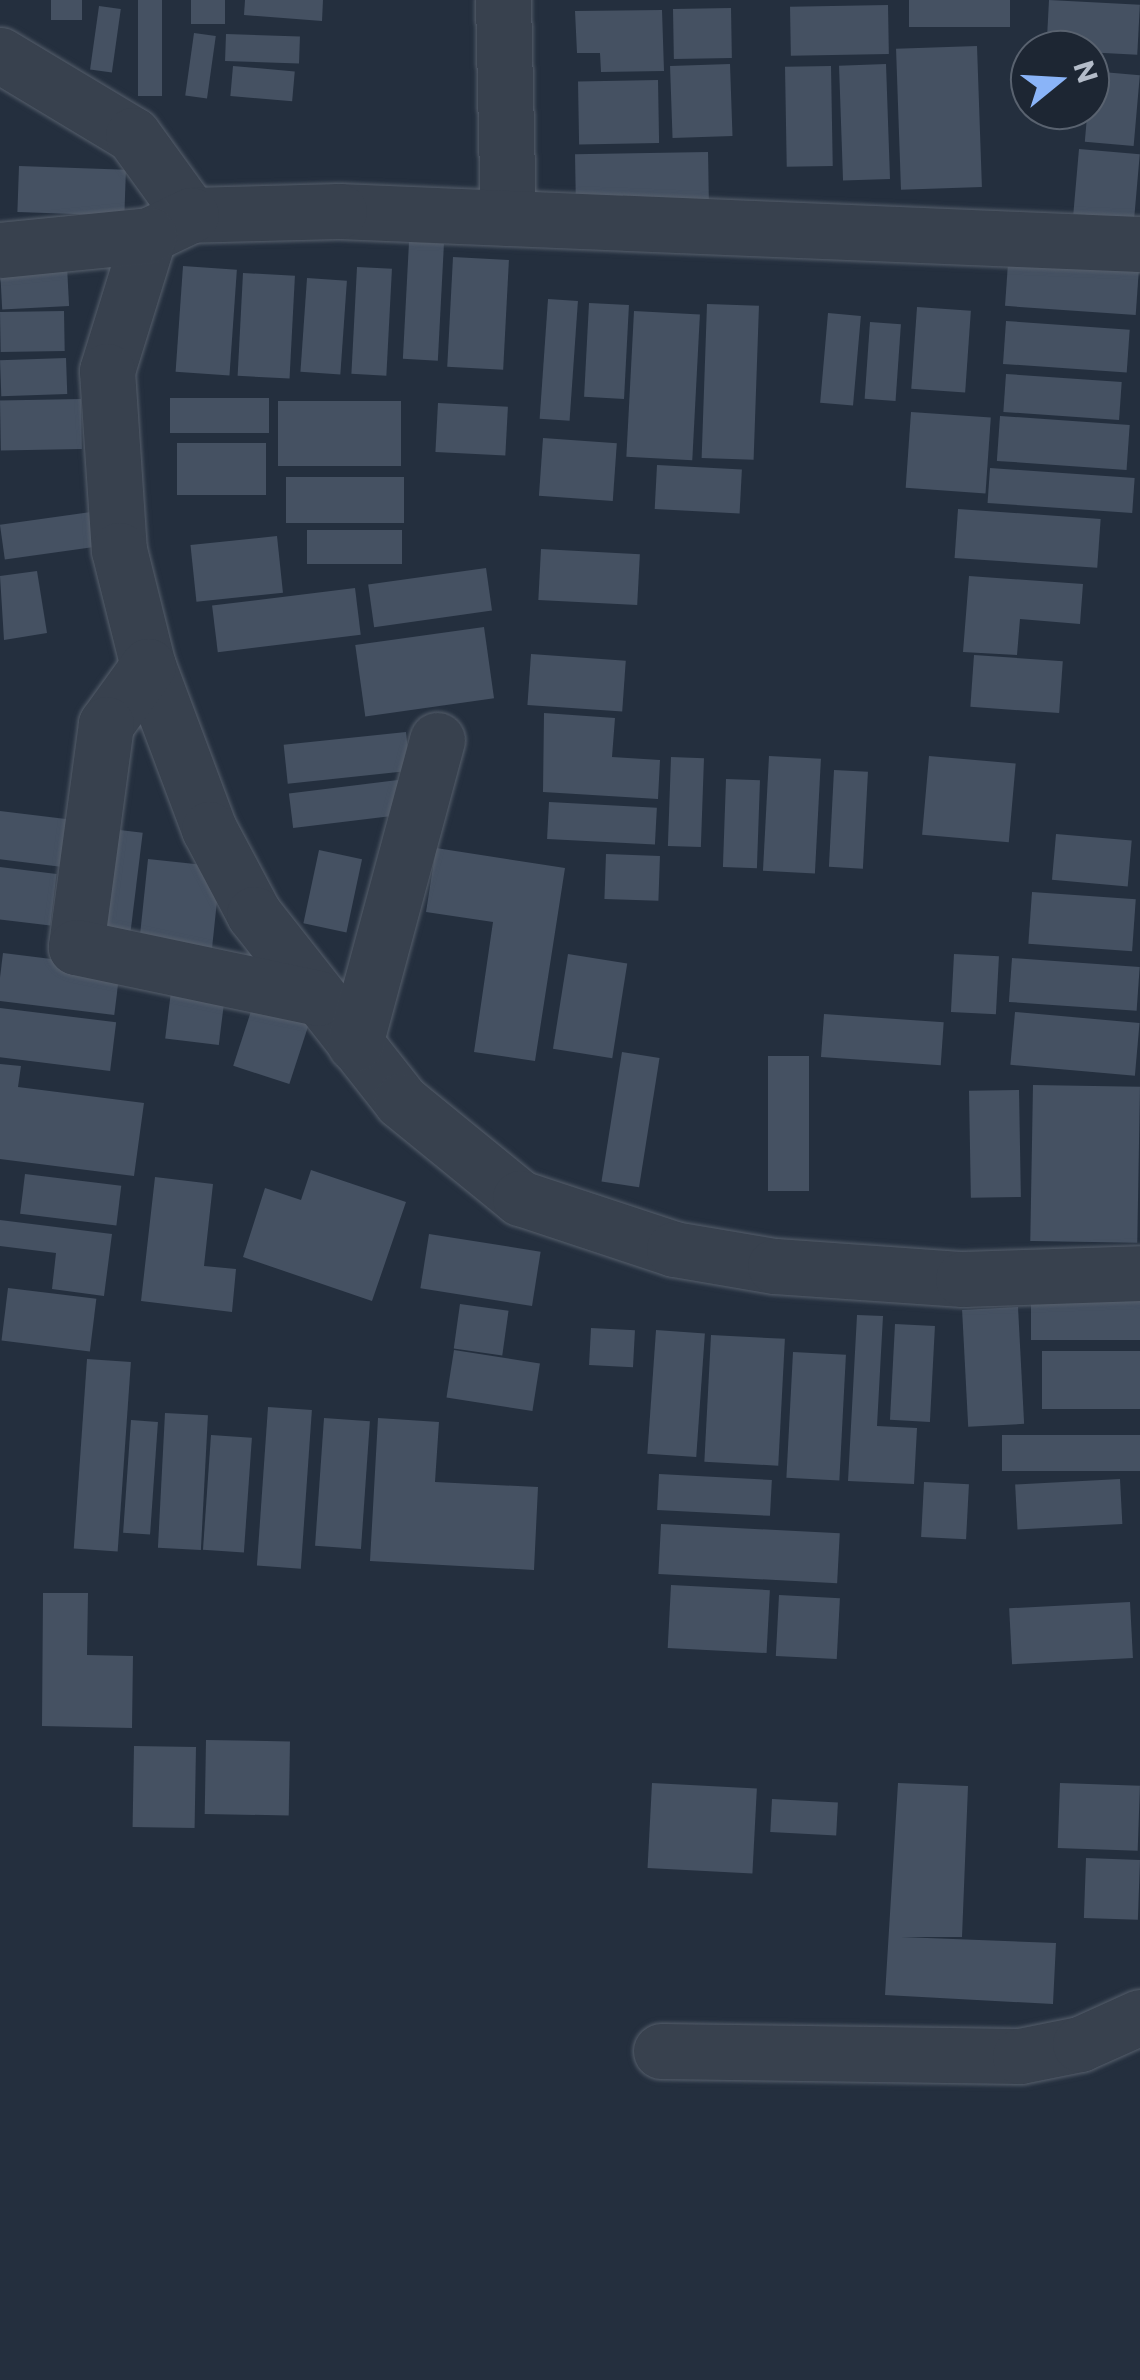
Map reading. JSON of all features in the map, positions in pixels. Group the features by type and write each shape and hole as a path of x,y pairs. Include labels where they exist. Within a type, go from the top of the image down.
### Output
{"street":[{"path":"503,0 508,218"},
{"path":"0,56 133,135 170,225 107,372 108,452 119,550 148,666 209,829 254,914 401,1101 520,1198 674,1249 775,1266 963,1279 1140,1274"},
{"path":"0,250 170,225 339,211 1140,244"},
{"path":"148,666 106,724 76,947 318,998"},
{"path":"355,1044 437,740"},
{"path":"661,2051 1020,2056 1080,2044 1140,2017"}],"building":[{"path":"51,0 82,0 82,20 51,20"},
{"path":"138,0 162,0 162,96 138,96"},
{"path":"191,0 225,0 225,24 191,24"},
{"path":"245,0 323,0 322,21 244,15"},
{"path":"909,0 1010,0 1010,27 909,27"},
{"path":"1049,0 1140,5 1137,55 1110,53 1110,30 1047,30"},
{"path":"888,5 889,54 791,56 790,7"},
{"path":"99,6 121,9 112,72 90,69"},
{"path":"731,8 732,58 674,59 673,9"},
{"path":"662,10 664,71 601,72 600,53 577,53 575,11"},
{"path":"194,33 216,36 207,98 185,95"},
{"path":"226,34 300,37 299,64 225,61"},
{"path":"977,46 982,187 901,190 896,49"},
{"path":"730,64 733,136 673,138 670,66"},
{"path":"886,64 890,179 843,181 839,66"},
{"path":"233,66 295,71 292,101 230,96"},
{"path":"831,66 833,166 787,167 785,67"},
{"path":"1110,73 1140,75 1134,146 1085,142 1086,130 1110,130"},
{"path":"658,80 659,143 579,144 578,81"},
{"path":"1079,149 1140,154 1134,219 1073,214"},
{"path":"708,152 709,199 576,201 575,154"},
{"path":"19,166 126,170 124,216 17,212"},
{"path":"409,242 444,244 438,361 403,359"},
{"path":"1009,249 1140,258 1136,315 1005,306"},
{"path":"453,257 509,260 503,370 447,367"},
{"path":"67,266 69,306 2,309 0,270"},
{"path":"183,266 237,270 229,376 176,372"},
{"path":"357,267 392,269 386,376 351,374"},
{"path":"243,273 295,276 290,379 238,376"},
{"path":"307,278 347,281 340,375 300,372"},
{"path":"548,299 578,301 570,421 540,419"},
{"path":"589,303 629,305 624,399 584,397"},
{"path":"707,304 759,306 754,460 702,458"},
{"path":"917,307 971,311 965,393 911,389"},
{"path":"64,311 65,351 1,352 0,312"},
{"path":"634,311 700,314 692,460 626,457"},
{"path":"828,313 861,316 853,406 820,403"},
{"path":"1006,321 1130,330 1127,373 1003,364"},
{"path":"870,322 901,324 896,401 865,399"},
{"path":"66,358 67,394 1,396 0,360"},
{"path":"1006,374 1122,382 1119,420 1003,412"},
{"path":"170,398 269,398 269,433 170,433"},
{"path":"81,399 82,449 1,450 0,400"},
{"path":"278,401 401,401 401,466 278,466"},
{"path":"438,403 508,407 505,456 435,452"},
{"path":"911,412 991,418 986,493 906,488"},
{"path":"1000,416 1130,425 1127,470 997,461"},
{"path":"543,438 617,443 613,501 539,496"},
{"path":"177,443 266,443 266,495 177,495"},
{"path":"657,465 742,469 740,513 655,509"},
{"path":"990,468 1135,478 1132,513 988,503"},
{"path":"286,477 404,477 404,523 286,523"},
{"path":"958,509 1101,519 1097,568 955,558"},
{"path":"98,511 103,546 5,559 0,525"},
{"path":"307,530 402,530 402,564 307,564"},
{"path":"277,536 283,593 196,602 190,545"},
{"path":"541,549 640,554 637,605 538,600"},
{"path":"486,568 492,611 374,627 368,585"},
{"path":"37,571 47,633 4,640 0,576"},
{"path":"969,576 1083,584 1080,624 1020,619 1017,655 963,652"},
{"path":"355,588 361,635 218,652 212,606"},
{"path":"484,627 494,698 365,716 355,645"},
{"path":"531,654 626,661 622,712 527,705"},
{"path":"974,655 1063,661 1059,713 970,707"},
{"path":"544,713 615,718 612,757 660,760 658,799 543,792"},
{"path":"406,732 410,771 288,784 284,745"},
{"path":"769,756 821,759 815,874 763,871"},
{"path":"929,756 1016,764 1009,842 922,835"},
{"path":"671,757 704,758 701,847 668,846"},
{"path":"834,770 868,772 863,869 829,867"},
{"path":"406,779 410,814 293,828 289,793"},
{"path":"726,779 760,780 757,868 723,867"},
{"path":"549,802 657,808 655,845 547,839"},
{"path":"0,811 84,821 79,869 0,859"},
{"path":"103,828 143,833 130,935 90,930"},
{"path":"1056,834 1132,841 1128,886 1052,880"},
{"path":"436,848 565,868 535,1061 474,1052 493,922 426,912"},
{"path":"319,850 362,859 346,933 303,923"},
{"path":"606,854 660,856 658,901 604,899"},
{"path":"148,859 221,867 210,963 138,955"},
{"path":"0,867 57,874 50,926 0,919"},
{"path":"1032,892 1136,899 1132,951 1028,944"},
{"path":"3,953 120,967 114,1015 0,1001"},
{"path":"568,954 627,963 612,1058 553,1049"},
{"path":"954,954 999,956 996,1014 951,1012"},
{"path":"1012,958 1140,967 1137,1011 1009,1002"},
{"path":"173,975 227,982 219,1045 165,1039"},
{"path":"253,1005 309,1023 289,1084 233,1066"},
{"path":"0,1008 116,1022 110,1071 0,1057"},
{"path":"1015,1012 1140,1023 1135,1076 1010,1065"},
{"path":"824,1014 944,1022 941,1065 821,1057"},
{"path":"622,1052 660,1058 639,1187 602,1181"},
{"path":"768,1056 809,1056 809,1191 768,1191"},
{"path":"0,1064 21,1066 18,1087 144,1103 134,1176 0,1159"},
{"path":"1033,1085 1140,1087 1137,1243 1030,1241"},
{"path":"1019,1090 1021,1197 971,1198 969,1091"},
{"path":"311,1170 406,1202 372,1301 243,1257 265,1188 301,1200"},
{"path":"25,1174 121,1186 116,1226 20,1214"},
{"path":"155,1177 213,1184 204,1266 236,1269 232,1312 141,1301"},
{"path":"0,1220 112,1234 104,1296 52,1289 56,1253 0,1246"},
{"path":"429,1234 541,1252 532,1306 420,1288"},
{"path":"8,1288 96,1299 90,1351 2,1341"},
{"path":"1031,1296 1140,1296 1140,1340 1031,1340"},
{"path":"460,1304 509,1311 502,1355 454,1349"},
{"path":"1018,1307 1024,1424 968,1427 962,1310"},
{"path":"857,1315 883,1316 877,1426 917,1428 914,1484 848,1481"},
{"path":"895,1324 935,1326 930,1422 890,1420"},
{"path":"591,1328 635,1330 633,1367 589,1365"},
{"path":"656,1330 705,1333 696,1457 647,1454"},
{"path":"711,1335 785,1339 778,1466 704,1462"},
{"path":"454,1350 540,1364 532,1411 446,1397"},
{"path":"1042,1351 1140,1351 1140,1409 1042,1409"},
{"path":"793,1352 846,1355 839,1481 786,1478"},
{"path":"87,1359 131,1362 118,1552 74,1549"},
{"path":"268,1407 312,1410 301,1569 257,1566"},
{"path":"165,1413 208,1415 201,1550 158,1548"},
{"path":"324,1418 370,1421 361,1549 315,1546"},
{"path":"378,1418 439,1422 435,1482 538,1487 534,1570 370,1561"},
{"path":"131,1420 158,1422 150,1535 123,1533"},
{"path":"211,1435 252,1438 244,1553 203,1550"},
{"path":"1002,1435 1140,1435 1140,1471 1002,1471"},
{"path":"659,1474 772,1480 770,1516 657,1510"},
{"path":"1120,1479 1122,1524 1017,1529 1015,1484"},
{"path":"924,1482 969,1484 966,1539 921,1537"},
{"path":"661,1524 840,1533 837,1583 658,1574"},
{"path":"671,1585 770,1590 767,1653 668,1648"},
{"path":"43,1593 88,1593 87,1655 133,1656 132,1728 42,1726"},
{"path":"779,1595 840,1598 837,1659 776,1656"},
{"path":"1130,1602 1133,1658 1012,1664 1009,1608"},
{"path":"206,1740 290,1741 289,1815 205,1814"},
{"path":"134,1746 196,1747 195,1828 133,1827"},
{"path":"652,1783 757,1788 752,1873 648,1868"},
{"path":"898,1783 968,1786 962,1937 901,1937 1056,1943 1053,2004 885,1995"},
{"path":"1060,1783 1140,1786 1138,1851 1058,1848"},
{"path":"772,1799 838,1802 836,1835 770,1832"},
{"path":"1086,1858 1140,1860 1138,1920 1084,1918"}]}
